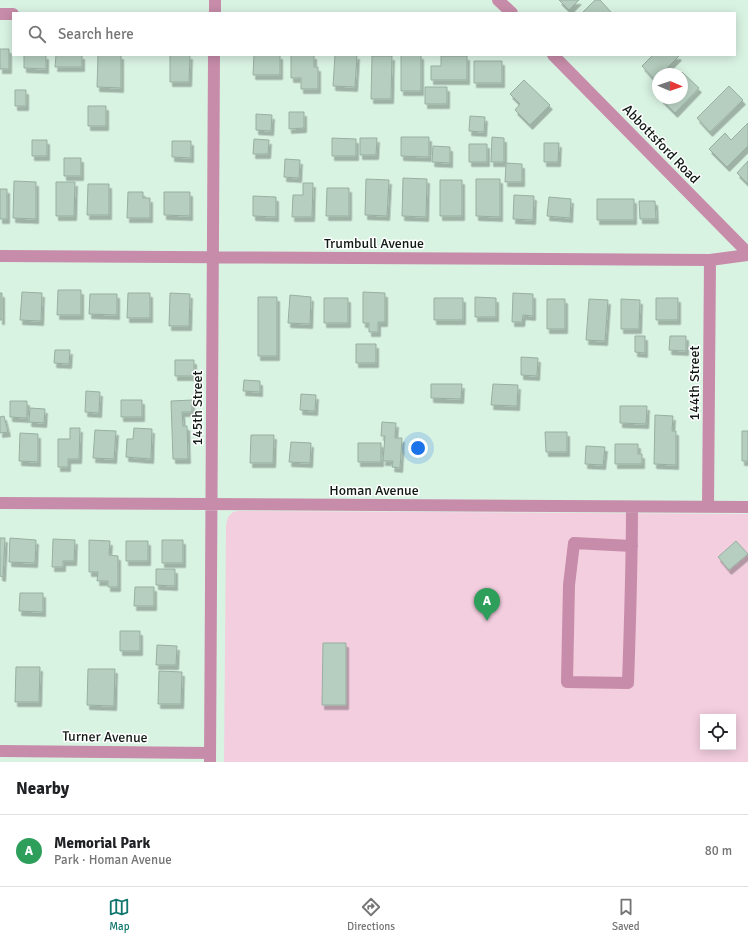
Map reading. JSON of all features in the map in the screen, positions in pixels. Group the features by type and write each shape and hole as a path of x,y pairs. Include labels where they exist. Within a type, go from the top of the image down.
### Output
{"street":[{"path":"215,0 215,12"},
{"path":"498,0 511,12"},
{"path":"0,14 12,14"},
{"name":"145th Street","path":"210,758 214,56"},
{"name":"Abbottsford Road","path":"554,56 748,254"},
{"name":"Trumbull Avenue","path":"0,256 710,260 748,254"},
{"name":"144th Street","path":"708,507 710,260"},
{"name":"Homan Avenue","path":"0,503 748,508"},
{"path":"632,507 632,546 628,684 567,682 569,585 574,543 632,546"},
{"name":"Turner Avenue","path":"0,750 210,758"}],"shaded area":[{"path":"238,511 748,514 748,762 224,762 226,525 228,517 233,512"}],"building":[{"path":"559,0 579,0 569,10"},
{"path":"595,0 600,0 611,12 583,12"},
{"path":"0,49 9,49 9,69 0,69"},
{"path":"24,56 46,56 46,69 24,68"},
{"path":"56,56 82,56 82,67 55,67"},
{"path":"98,56 121,56 121,88 97,87"},
{"path":"170,56 190,56 189,82 170,82"},
{"path":"254,56 280,56 280,75 253,75"},
{"path":"291,56 314,56 314,67 318,67 318,89 301,89 301,78 291,78"},
{"path":"335,56 357,56 355,87 333,86"},
{"path":"372,56 392,56 391,99 371,99"},
{"path":"401,56 421,56 421,91 401,91"},
{"path":"441,56 467,56 467,80 431,80 431,66 441,66"},
{"path":"652,56 679,56 667,68 652,68 652,77 642,66"},
{"path":"474,61 502,61 502,83 474,83"},
{"path":"688,78 699,88 688,99"},
{"path":"524,80 550,105 530,125 515,110 520,104 510,94"},
{"path":"729,86 743,100 710,132 697,118"},
{"path":"425,87 447,87 447,104 425,104"},
{"path":"15,90 26,90 26,106 15,106"},
{"path":"666,104 684,104 675,113"},
{"path":"88,106 106,106 106,126 88,126"},
{"path":"289,112 304,112 304,128 289,129"},
{"path":"256,114 272,115 271,131 256,130"},
{"path":"470,116 485,117 484,132 469,131"},
{"path":"748,123 748,146 727,167 709,149 725,133 731,140"},
{"path":"401,137 429,137 429,157 401,156"},
{"path":"492,137 504,138 504,162 491,162"},
{"path":"332,138 356,139 356,156 332,156"},
{"path":"360,138 377,138 376,155 360,155"},
{"path":"254,139 269,140 268,154 253,154"},
{"path":"32,140 47,140 47,156 32,156"},
{"path":"172,141 191,141 191,158 172,157"},
{"path":"544,143 559,143 558,162 544,162"},
{"path":"469,144 487,144 487,162 469,162"},
{"path":"433,146 450,147 450,163 432,162"},
{"path":"64,158 81,158 81,176 64,176"},
{"path":"285,159 300,160 299,178 284,177"},
{"path":"748,161 748,184 737,173"},
{"path":"506,163 522,164 522,182 505,182"},
{"path":"403,178 427,179 426,217 402,216"},
{"path":"366,179 389,180 387,216 365,215"},
{"path":"476,179 500,179 500,217 476,216"},
{"path":"440,180 462,180 462,216 440,216"},
{"path":"14,181 36,182 36,219 13,218"},
{"path":"56,182 75,182 74,216 56,216"},
{"path":"303,183 313,183 312,217 292,217 293,195 303,195"},
{"path":"88,184 109,184 109,215 87,215"},
{"path":"327,188 349,188 349,216 326,216"},
{"path":"0,189 7,189 7,219 0,219"},
{"path":"128,192 143,192 143,198 150,198 150,218 127,218"},
{"path":"164,192 190,192 190,216 164,215"},
{"path":"514,195 534,196 533,220 513,219"},
{"path":"253,196 276,197 276,217 253,216"},
{"path":"549,197 571,199 570,218 547,216"},
{"path":"597,199 634,199 634,220 597,220"},
{"path":"639,201 655,201 656,219 640,219"},
{"path":"58,290 81,290 81,315 57,315"},
{"path":"22,292 42,293 41,321 20,320"},
{"path":"363,292 385,293 385,322 378,322 378,332 369,332 369,323 363,323"},
{"path":"0,293 2,293 2,320 0,320"},
{"path":"128,293 150,293 150,318 127,318"},
{"path":"170,293 190,294 189,326 169,326"},
{"path":"513,293 533,294 533,316 523,315 522,322 512,322"},
{"path":"90,294 117,294 117,315 89,314"},
{"path":"290,295 311,297 310,324 288,323"},
{"path":"258,297 277,297 277,356 258,356"},
{"path":"475,297 496,298 496,317 475,317"},
{"path":"324,298 348,298 348,323 324,323"},
{"path":"434,298 463,298 463,320 434,320"},
{"path":"656,298 678,298 678,320 656,320"},
{"path":"547,299 565,299 565,329 547,329"},
{"path":"589,299 608,300 605,341 586,340"},
{"path":"621,299 640,300 639,329 621,329"},
{"path":"635,336 645,336 645,353 635,352"},
{"path":"670,336 686,336 686,351 669,350"},
{"path":"356,344 376,344 376,363 356,363"},
{"path":"55,350 70,350 69,364 54,363"},
{"path":"521,357 538,358 537,376 521,375"},
{"path":"175,360 194,360 194,376 175,376"},
{"path":"244,380 260,381 260,392 243,391"},
{"path":"431,384 462,384 461,399 431,398"},
{"path":"493,384 518,385 517,406 491,405"},
{"path":"86,391 100,392 99,413 85,412"},
{"path":"301,394 316,395 315,411 300,410"},
{"path":"121,400 142,400 142,417 121,417"},
{"path":"192,400 192,412 182,412 183,426 187,426 188,459 173,459 171,401"},
{"path":"10,401 27,401 27,418 10,417"},
{"path":"620,406 647,406 646,424 620,423"},
{"path":"30,408 45,409 44,423 29,422"},
{"path":"655,415 673,416 672,431 676,431 676,465 654,464"},
{"path":"4,416 8,432 0,433 0,417"},
{"path":"382,422 396,423 395,438 402,438 400,468 392,467 393,461 383,461 385,436 381,436"},
{"path":"70,428 80,428 79,459 68,459 68,467 58,467 58,439 70,439"},
{"path":"134,428 152,429 151,459 126,457 127,439 133,439"},
{"path":"95,430 116,431 114,459 93,458"},
{"path":"742,431 748,431 748,461 742,461"},
{"path":"545,432 567,432 567,452 546,452"},
{"path":"20,433 38,434 38,462 19,461"},
{"path":"251,435 274,435 273,463 250,463"},
{"path":"291,442 311,443 310,463 289,462"},
{"path":"358,443 381,443 381,462 358,462"},
{"path":"615,444 638,444 638,454 642,454 642,464 615,464"},
{"path":"586,446 605,447 603,465 585,464"},
{"path":"0,538 5,538 3,577 0,576"},
{"path":"10,538 36,540 35,563 9,562"},
{"path":"53,539 75,540 74,561 63,561 63,567 52,567"},
{"path":"89,540 110,541 109,555 118,556 118,587 108,587 108,581 97,581 98,572 89,572"},
{"path":"162,540 183,540 183,563 162,563"},
{"path":"126,541 148,541 148,561 126,561"},
{"path":"736,541 748,554 729,570 718,557"},
{"path":"156,569 175,569 175,586 156,585"},
{"path":"135,587 154,587 154,606 134,606"},
{"path":"20,593 43,593 43,612 19,611"},
{"path":"120,631 140,631 140,651 120,651"},
{"path":"323,643 346,643 346,705 322,705"},
{"path":"157,645 177,646 176,665 156,665"},
{"path":"16,667 40,667 39,702 15,702"},
{"path":"88,669 115,669 114,706 87,705"},
{"path":"159,671 182,672 181,704 158,704"}],"place":[{"name":"Memorial Park","path":"487,621"}]}
